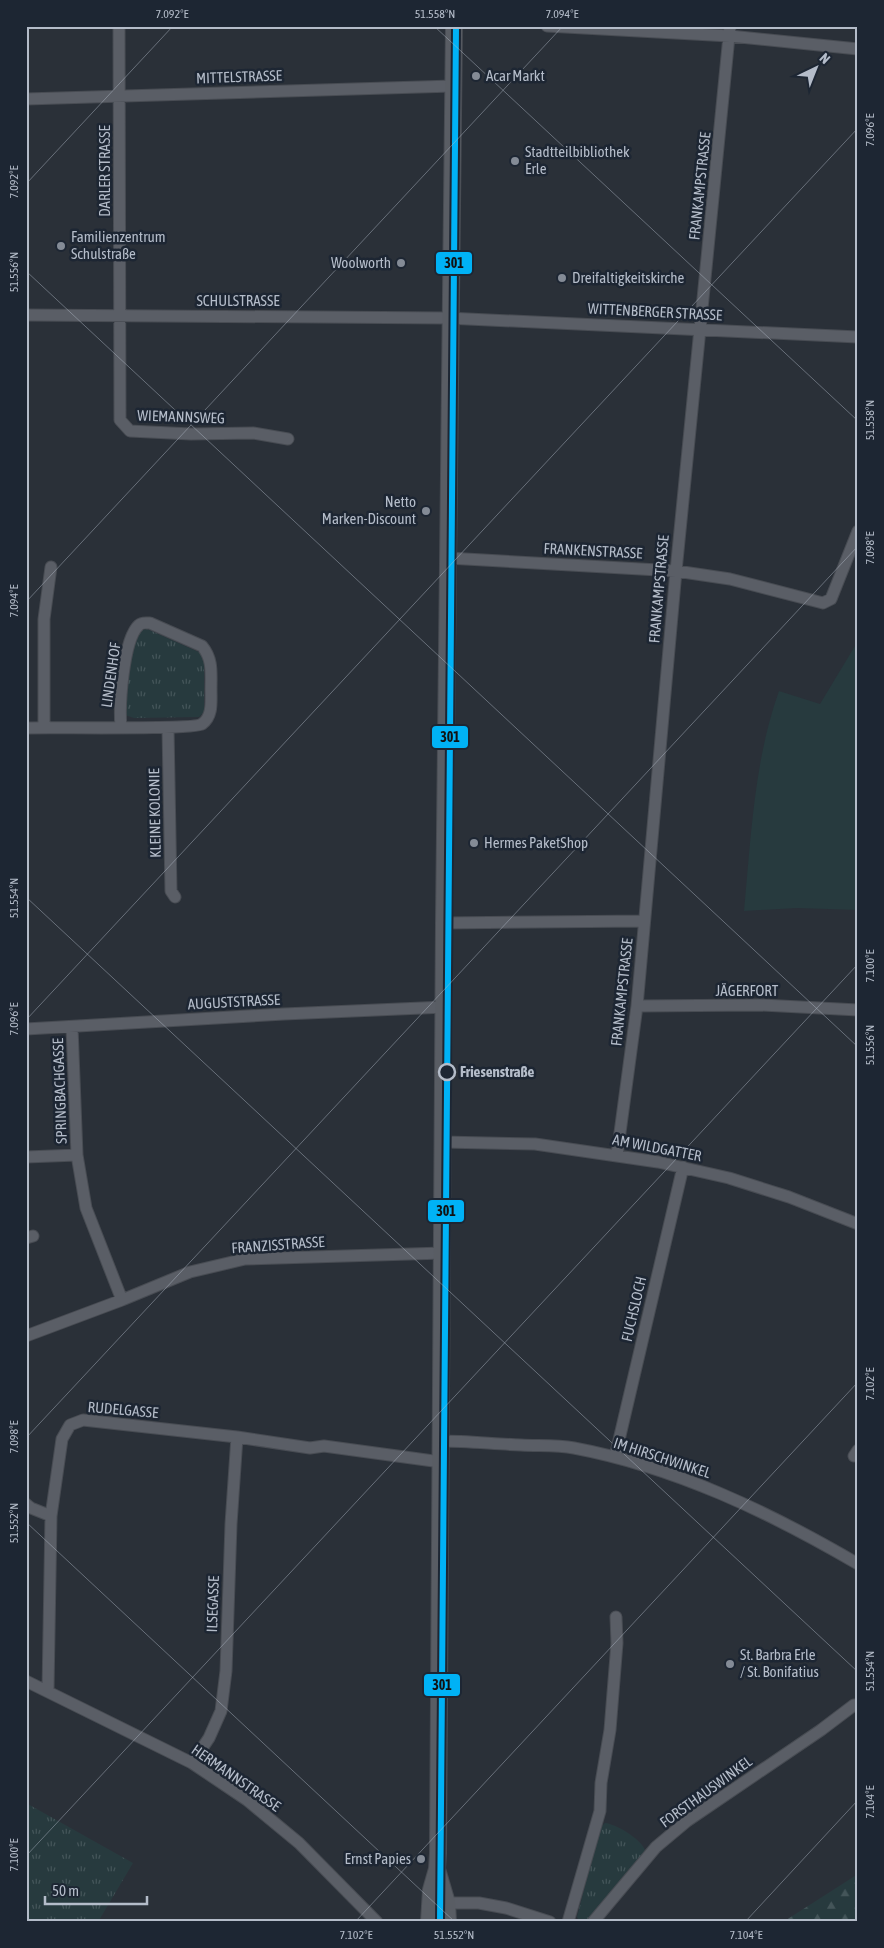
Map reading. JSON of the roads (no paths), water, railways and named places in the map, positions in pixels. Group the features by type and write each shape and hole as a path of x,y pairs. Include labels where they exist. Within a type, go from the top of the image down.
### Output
{"main road":[{"path":"429,1922 431,1890 437,1870 445,1007 444,923 454,26"},
{"path":"437,1870 447,1903 448,1922"}],"street":[{"name":"DARLER STRASSE","path":"119,26 121,96 119,316"},
{"path":"547,26 730,31 858,49"},
{"name":"FRANKAMPSTRASSE","path":"618,1155 637,1006 676,571 730,31"},
{"name":"MITTELSTRASSE","path":"26,98 453,86"},
{"name":"SCHULSTRASSE","path":"26,315 450,318"},
{"name":"WIEMANNSWEG","path":"119,316 120,420 130,431 191,434 254,434 288,439"},
{"name":"WITTENBERGER STRASSE","path":"450,318 858,336"},
{"name":"FRANKENSTRASSE","path":"448,558 676,571 730,579 823,603 831,599 858,531"},
{"path":"44,728 44,620 51,567"},
{"name":"LINDENHOF","path":"26,728 168,728 202,725 211,714 211,662 208,653 202,646 150,623 143,623 137,626 130,639 122,680 119,712 121,727"},
{"name":"KLEINE KOLONIE","path":"168,728 171,891 175,897"},
{"path":"444,923 644,921"},
{"name":"JÄGERFORT","path":"637,1006 760,1005 858,1010"},
{"name":"AUGUSTSTRASSE","path":"26,1029 445,1007"},
{"name":"SPRINGBACHGASSE","path":"72,1027 77,1155 86,1208 122,1300"},
{"name":"AM WILDGATTER","path":"443,1142 535,1144 618,1155 683,1167 729,1178 789,1197 858,1224"},
{"name":"SPRINGBACHGASSE","path":"26,1157 77,1155"},
{"name":"FUCHSLOCH","path":"615,1457 683,1167"},
{"name":"FRANZISSTRASSE","path":"26,1336 190,1272 245,1259 443,1253"},
{"name":"RUDELGASSE","path":"48,1691 51,1516 62,1439 70,1425 83,1420 236,1437 300,1447 324,1446 441,1462"},
{"name":"ILSEGASSE","path":"192,1763 209,1738 221,1711 226,1671 236,1437"},
{"name":"IM HIRSCHWINKEL","path":"441,1440 571,1448 635,1462 701,1485 781,1522 858,1564"},
{"path":"26,1504 51,1516"},
{"path":"568,1922 600,1811 601,1783 610,1730 617,1643 616,1617"},
{"name":"HERMANNSTRASSE","path":"26,1681 192,1763 248,1800 299,1843 377,1922"},
{"name":"FORSTHAUSWINKEL","path":"593,1922 656,1847 680,1827 854,1706"},
{"path":"430,1902 479,1903 506,1908 550,1922"}],"place":[{"name":"Acar Markt","path":"476,76"},
{"name":"Stadtteilbibliothek Erle","path":"515,161"},
{"name":"Familienzentrum Schulstraße","path":"61,246"},
{"name":"Woolworth","path":"401,263"},
{"name":"Dreifaltigkeitskirche","path":"562,278"},
{"name":"Netto Marken-Discount","path":"426,511"},
{"name":"Hermes PaketShop","path":"474,843"},
{"name":"Friesenstraße","path":"447,1072"},
{"name":"St. Barbra Erle / St. Bonifatius","path":"730,1664"},
{"name":"Ernst Papies","path":"421,1859"}]}
